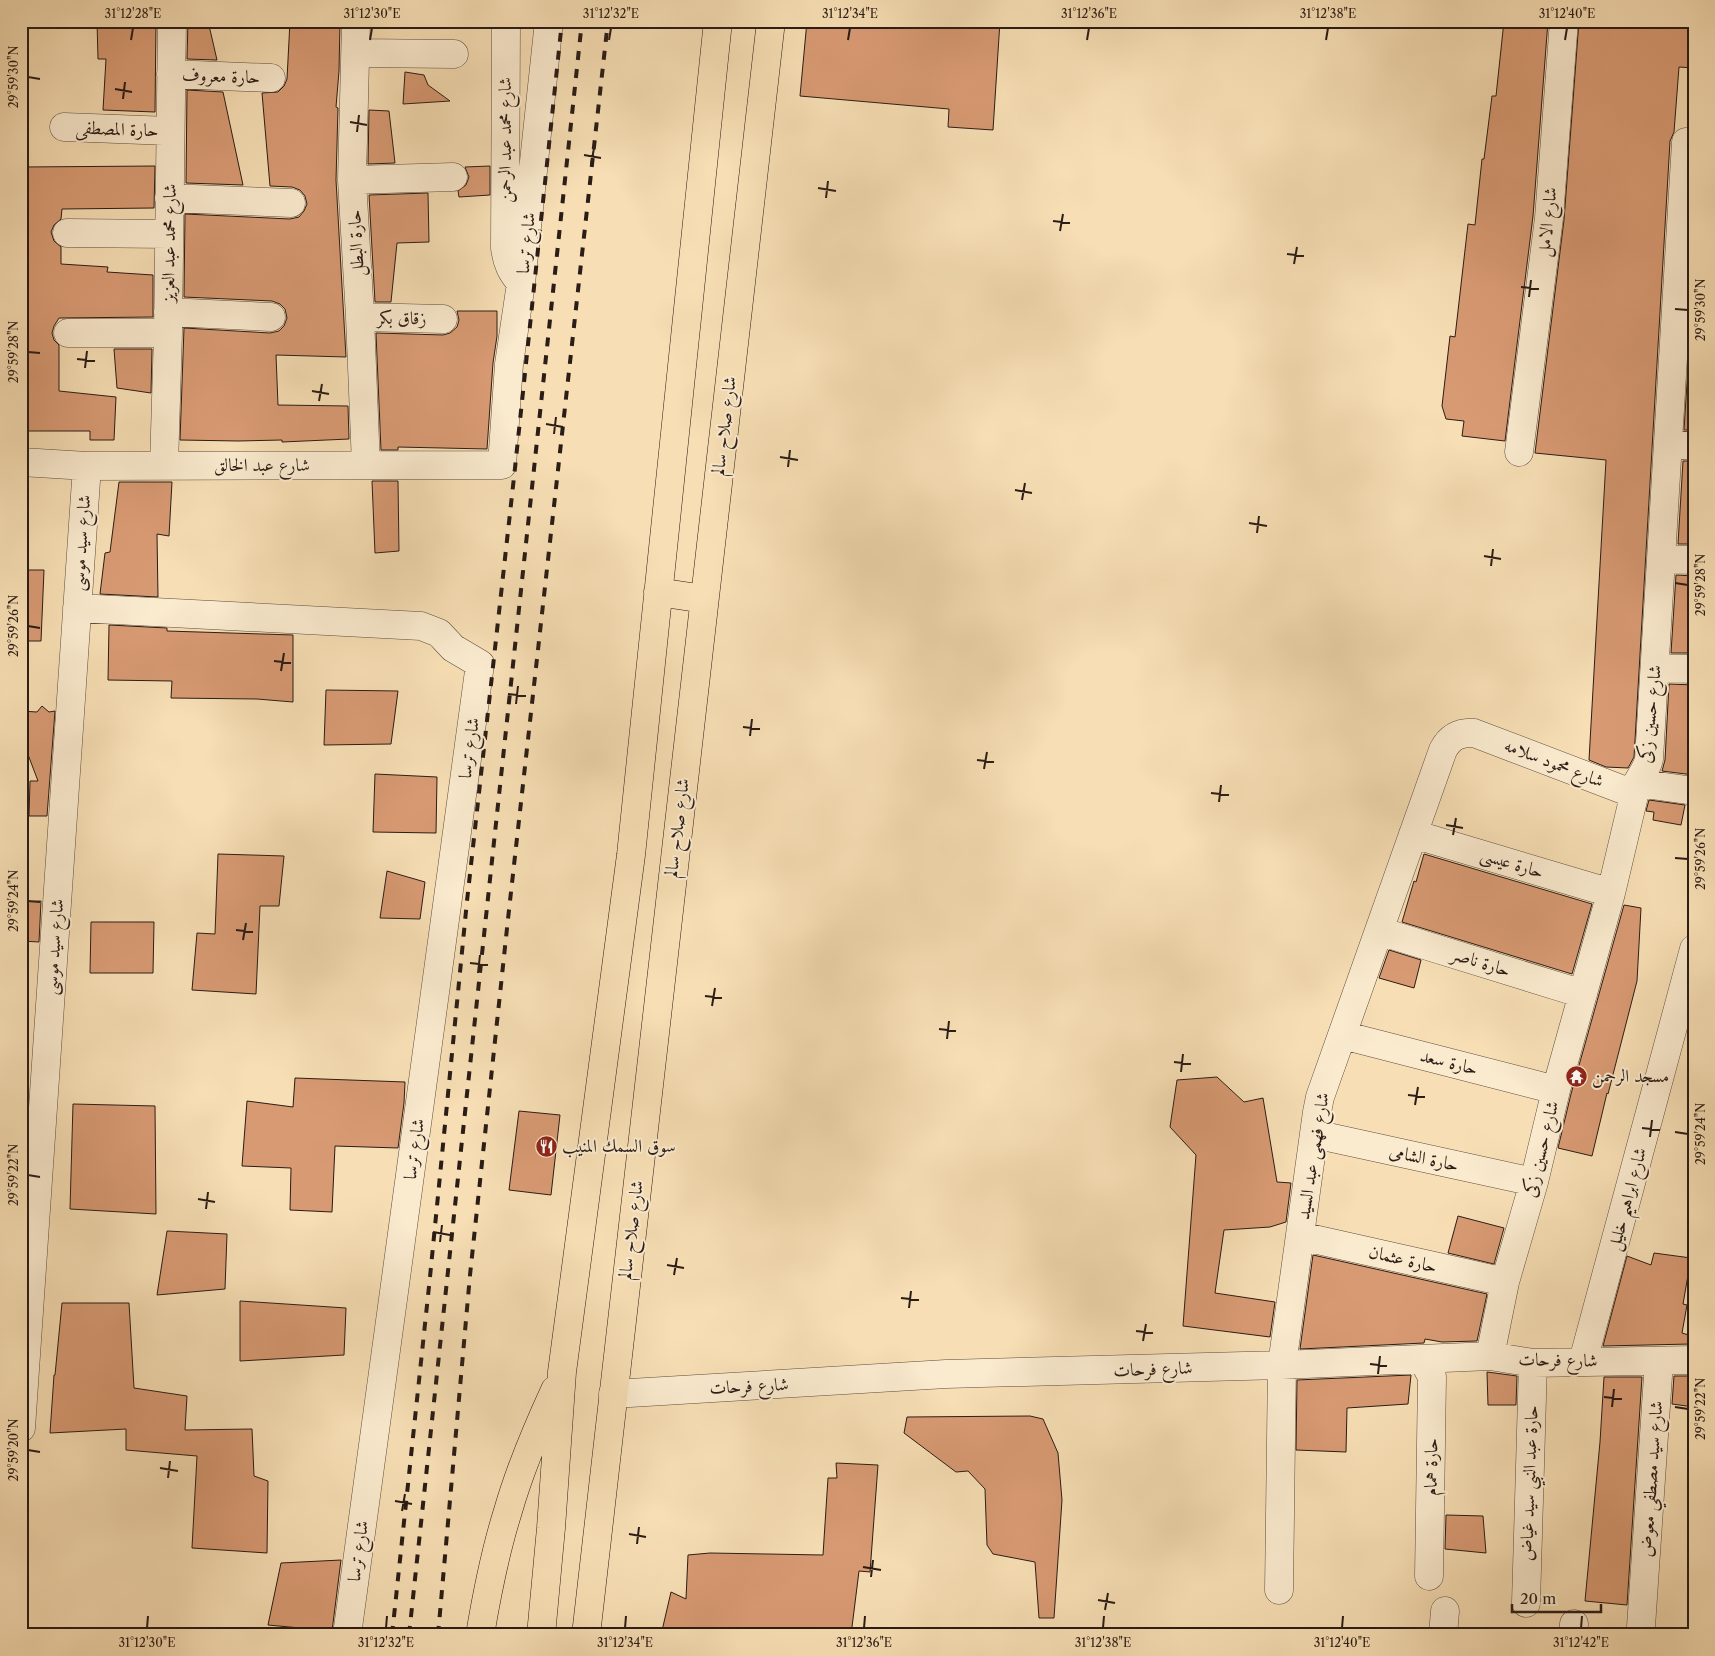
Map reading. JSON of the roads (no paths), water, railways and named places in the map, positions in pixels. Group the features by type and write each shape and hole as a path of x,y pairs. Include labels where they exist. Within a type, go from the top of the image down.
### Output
{"highway":[{"path":"541,1635 562,1372 631,854 718,21"},
{"name":"شارع صلاح سالم","path":"586,1635 771,21"},
{"path":"658,592 704,599"},
{"path":"480,1635 489,1583 508,1511 532,1440 562,1372"}],"street":[{"name":"شارع محمد عبد العزيز","path":"164,466 172,21"},
{"name":"حارة البطل","path":"356,21 352,180 366,465"},
{"name":"شارع محمد عبد الرحمن","path":"506,21 505,248 507,261 513,273 522,283"},
{"name":"شارع ترسا","path":"502,465 509,364 522,283 549,21"},
{"name":"شارع الامل","path":"1519,452 1549,218 1564,21"},
{"path":"356,53 454,54"},
{"name":"حارة معروف","path":"171,74 271,78"},
{"name":"حارة المصطفى","path":"64,127 170,131"},
{"name":"شارع حسين زكى","path":"1490,1356 1505,1282 1534,1182 1556,1090 1611,893 1636,789 1642,775 1648,768 1656,668 1661,559 1681,445 1688,215 1686,142"},
{"path":"352,180 453,177"},
{"path":"170,198 291,203"},
{"path":"66,232 169,234"},
{"path":"68,333 168,322 271,317"},
{"name":"زقاق بكر","path":"360,317 443,319"},
{"name":"شارع عبد الخالق","path":"21,462 87,466 502,465"},
{"name":"شارع سيد موسى","path":"21,1428 87,466"},
{"path":"1661,559 1694,560"},
{"name":"شارع ترسا","path":"77,608 421,626 439,633 453,648 480,664 347,1635"},
{"path":"1656,668 1694,669"},
{"name":"شارع محمود سلامه","path":"1474,733 1636,789 1694,790"},
{"name":"شارع فهمى عبد السيد","path":"1279,1590 1282,1365 1320,1097 1446,744 1457,735 1474,733"},
{"name":"حارة عيسى","path":"1413,834 1611,893"},
{"name":"حارة ناصر","path":"1379,930 1583,994"},
{"name":"شارع ابراهيم خليل","path":"1583,1362 1694,949"},
{"name":"حارة سعد","path":"1342,1035 1556,1090"},
{"name":"حارة الشامى","path":"1314,1134 1534,1182"},
{"name":"حارة عثمان","path":"1300,1236 1505,1282"},
{"name":"شارع فرحات","path":"613,1394 946,1374 1282,1365 1490,1356 1533,1363 1694,1360"},
{"name":"حارة همام","path":"1423,1360 1432,1377 1429,1576"},
{"name":"شارع سيد مصطفي معوض","path":"1641,1627 1659,1361"},
{"name":"حارة عبد النبي سيد غياض","path":"1526,1603 1533,1363"}],"railway":[{"path":"392,1635 467,901 562,21"},
{"path":"409,1635 582,21"},
{"path":"438,1635 470,1275 608,21"}],"place":[{"name":"مسجد الرحمن","path":"1576,1076"},
{"name":"سوق السمك المنيب","path":"546,1146"}]}
